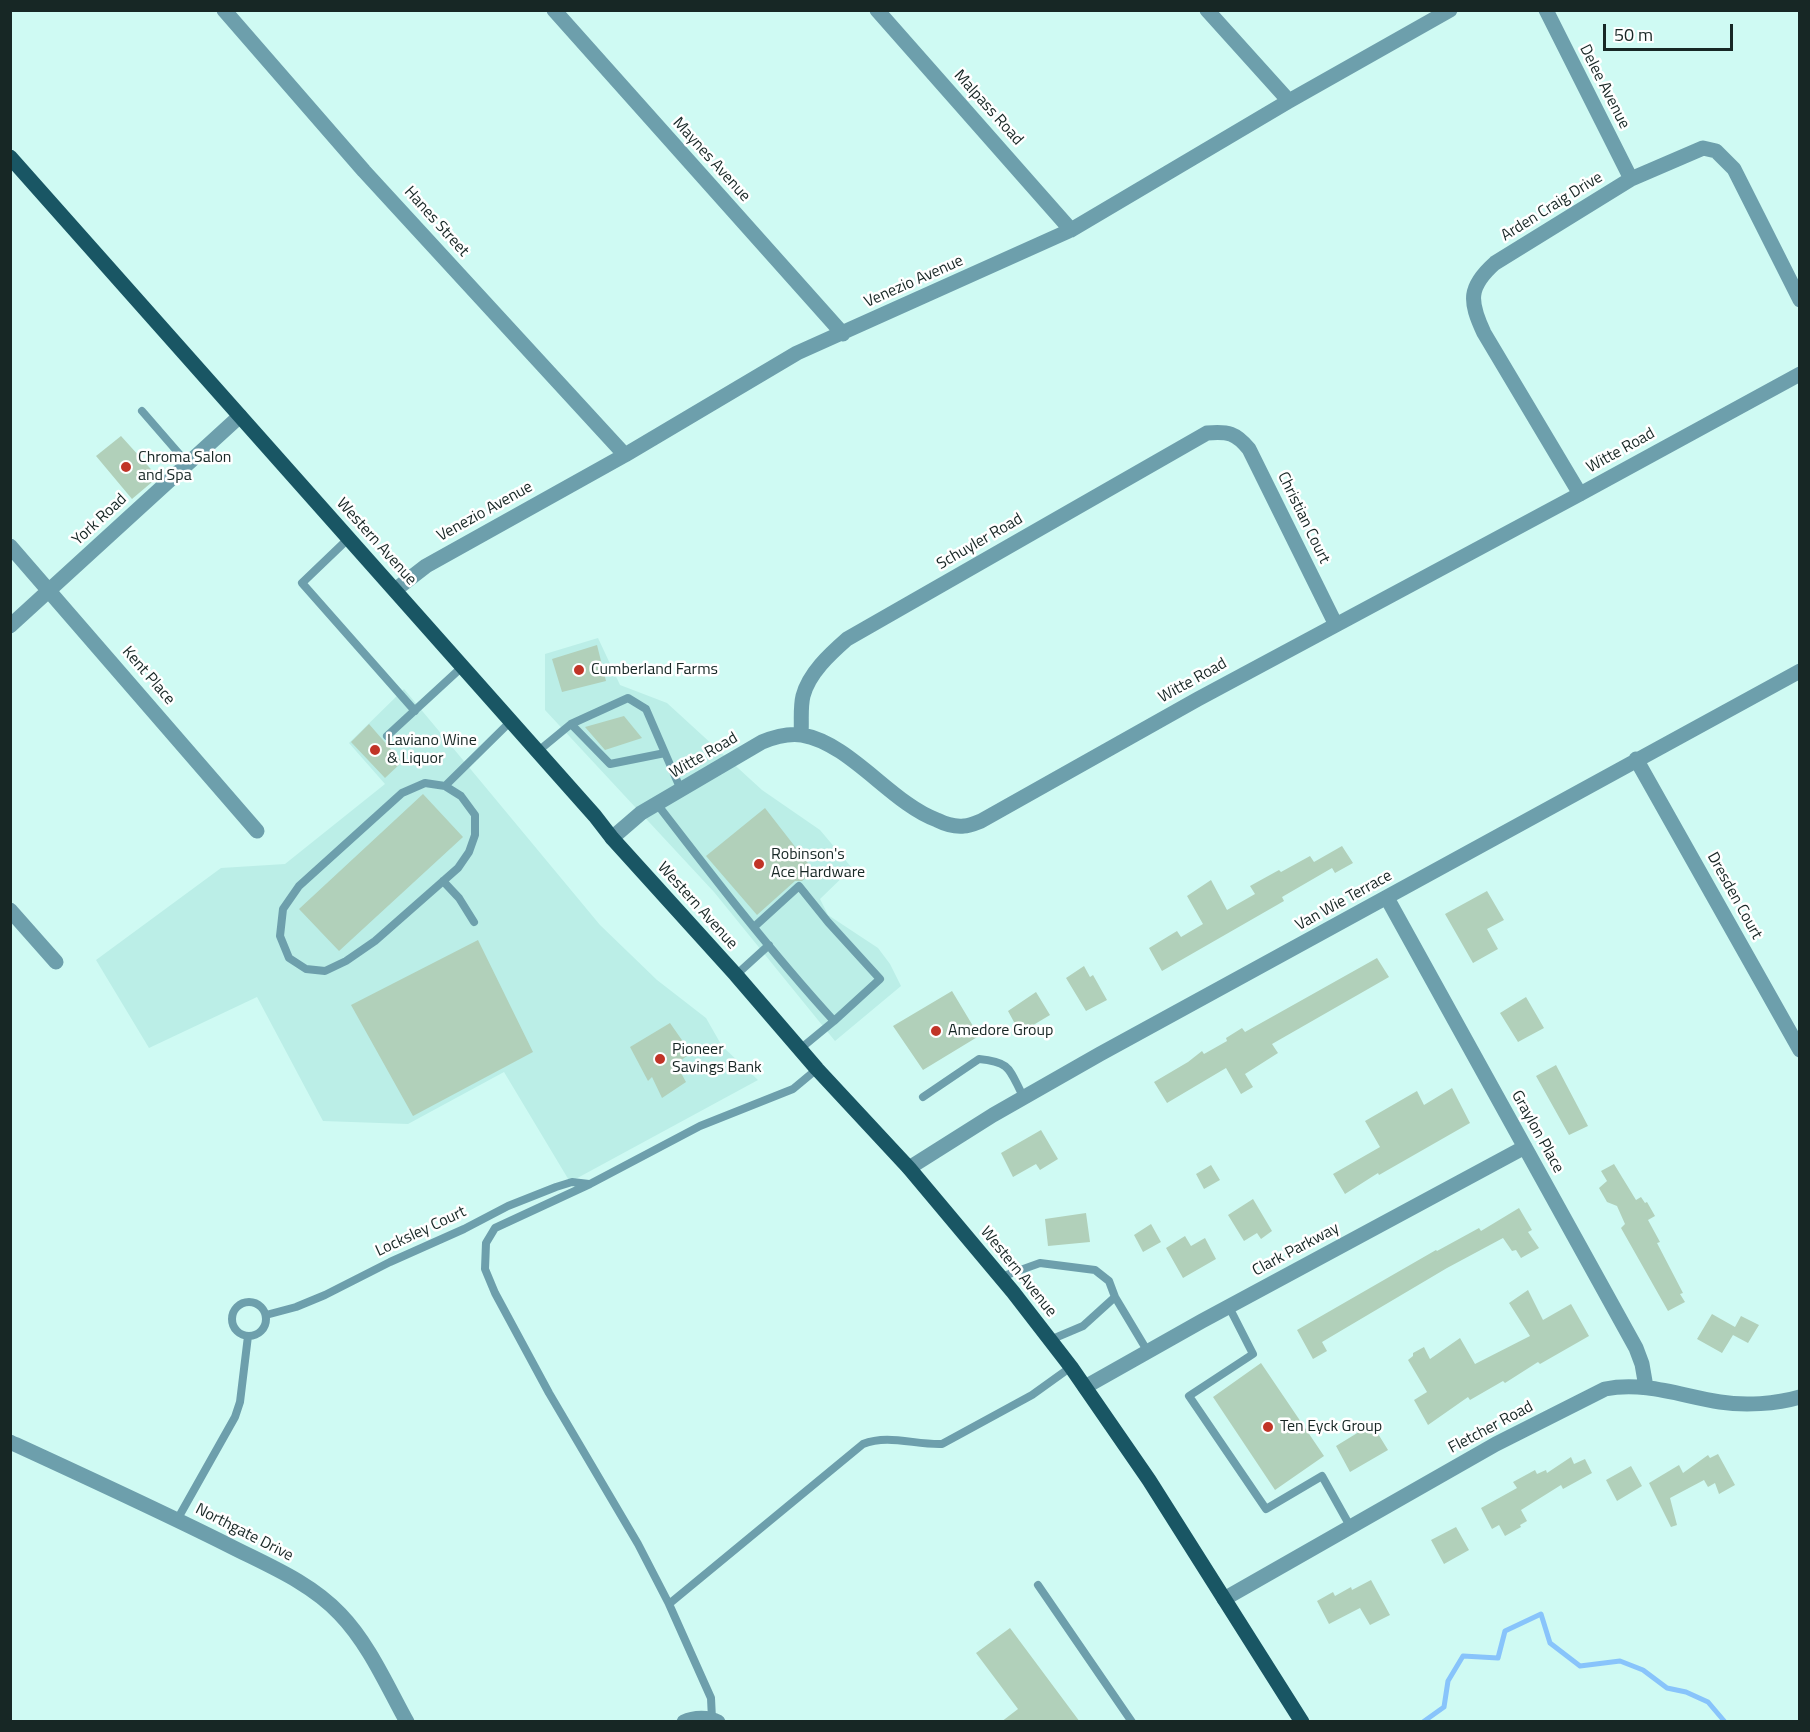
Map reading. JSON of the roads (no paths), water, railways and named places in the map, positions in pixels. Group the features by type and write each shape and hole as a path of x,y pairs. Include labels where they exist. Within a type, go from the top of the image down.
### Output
{"main road":[{"name":"Western Avenue","path":"10,157 817,1069 909,1168 1001,1277 1071,1367 1149,1480 1302,1722"}],"street":[{"name":"Hanes Street","path":"225,10 364,171 625,455"},
{"name":"Maynes Avenue","path":"554,10 843,334"},
{"name":"Malpass Road","path":"877,10 1071,230"},
{"path":"1206,10 1289,101"},
{"name":"Venezio Avenue","path":"395,590 426,566 625,455 797,353 1071,230 1289,101 1450,10"},
{"name":"Delee Avenue","path":"1546,10 1631,179"},
{"name":"Arden Craig Drive","path":"1580,494 1476,316 1472,298 1481,275 1496,263 1631,179 1703,148 1716,151 1734,169 1800,300"},
{"name":"Witte Road","path":"612,838 641,813 762,742 776,737 801,735 823,742 840,753 916,810 948,825 963,826 981,821 1335,624 1800,374"},
{"name":"York Road","path":"10,626 240,416"},
{"name":"Schuyler Road","path":"801,735 803,696 811,679 834,650 847,639 1207,433 1231,434"},
{"name":"Christian Court","path":"1231,434 1239,438 1249,449 1335,624"},
{"name":"Kent Place","path":"10,546 51,590 258,831"},
{"name":"Van Wie Terrace","path":"909,1168 1024,1098 1800,670"},
{"name":"Dresden Court","path":"1636,759 1800,1050"},
{"name":"Graylon Place","path":"1387,898 1636,1348 1642,1364 1646,1387"},
{"path":"10,910 56,962"},
{"name":"Clark Parkway","path":"1085,1387 1525,1147"},
{"name":"Fletcher Road","path":"1224,1599 1496,1444 1605,1389 1623,1385 1646,1387 1723,1402 1758,1403 1800,1397"},
{"name":"Northgate Drive","path":"10,1442 177,1520 299,1581 320,1595 356,1632 407,1722"},
{"path":"684,1722 690,1719 715,1720"}],"lane":[{"path":"142,411 188,464"},
{"path":"349,538 302,583 415,711"},
{"path":"387,736 462,667"},
{"path":"537,752 571,724 628,698 646,709 681,790"},
{"path":"445,786 511,721"},
{"path":"571,724 610,764 665,753"},
{"path":"426,783 445,786 462,796 475,815 475,835 469,852 458,868 375,941 346,961 325,971 306,969 289,958 280,936 283,909 299,886 402,793 426,783"},
{"path":"657,804 754,927 834,1021"},
{"path":"443,881 459,898 474,922"},
{"path":"754,927 799,886 880,980 800,1049"},
{"path":"736,975 769,945"},
{"path":"924,1097 979,1059 997,1060 1007,1065 1024,1098"},
{"path":"715,1720 711,1698 669,1604 638,1544 549,1393 485,1269 486,1243 495,1227 590,1184 700,1126 793,1089 817,1069"},
{"name":"Locksley Court","path":"266,1315 296,1307 325,1295 390,1262 455,1234 508,1206 572,1182 590,1184"},
{"path":"1001,1277 1040,1263 1095,1270 1109,1281 1115,1297 1148,1352"},
{"path":"1050,1340 1083,1326 1115,1297"},
{"path":"244,1303 260,1306 266,1315 265,1325 254,1335 243,1335 234,1327 235,1310 244,1303"},
{"path":"1229,1307 1254,1354 1189,1396 1266,1509 1322,1476 1350,1526"},
{"path":"177,1520 235,1417 240,1402 248,1336"},
{"path":"669,1604 863,1444 881,1439 929,1445 942,1444 1032,1395 1071,1367"},
{"path":"1038,1585 1132,1722"}],"waterway":[{"path":"1423,1722 1444,1707 1448,1681 1463,1656 1498,1658 1505,1631 1541,1614 1550,1643 1580,1666 1620,1661 1643,1670 1667,1688 1686,1692 1708,1702 1725,1722"}],"place":[{"name":"Chroma Salon and Spa","path":"126,467"},
{"name":"Cumberland Farms","path":"579,670"},
{"name":"Laviano Wine & Liquor","path":"375,750"},
{"name":"Robinson's Ace Hardware","path":"759,864"},
{"name":"Amedore Group","path":"936,1031"},
{"name":"Pioneer Savings Bank","path":"660,1059"},
{"name":"Ten Eyck Group","path":"1268,1427"}]}
